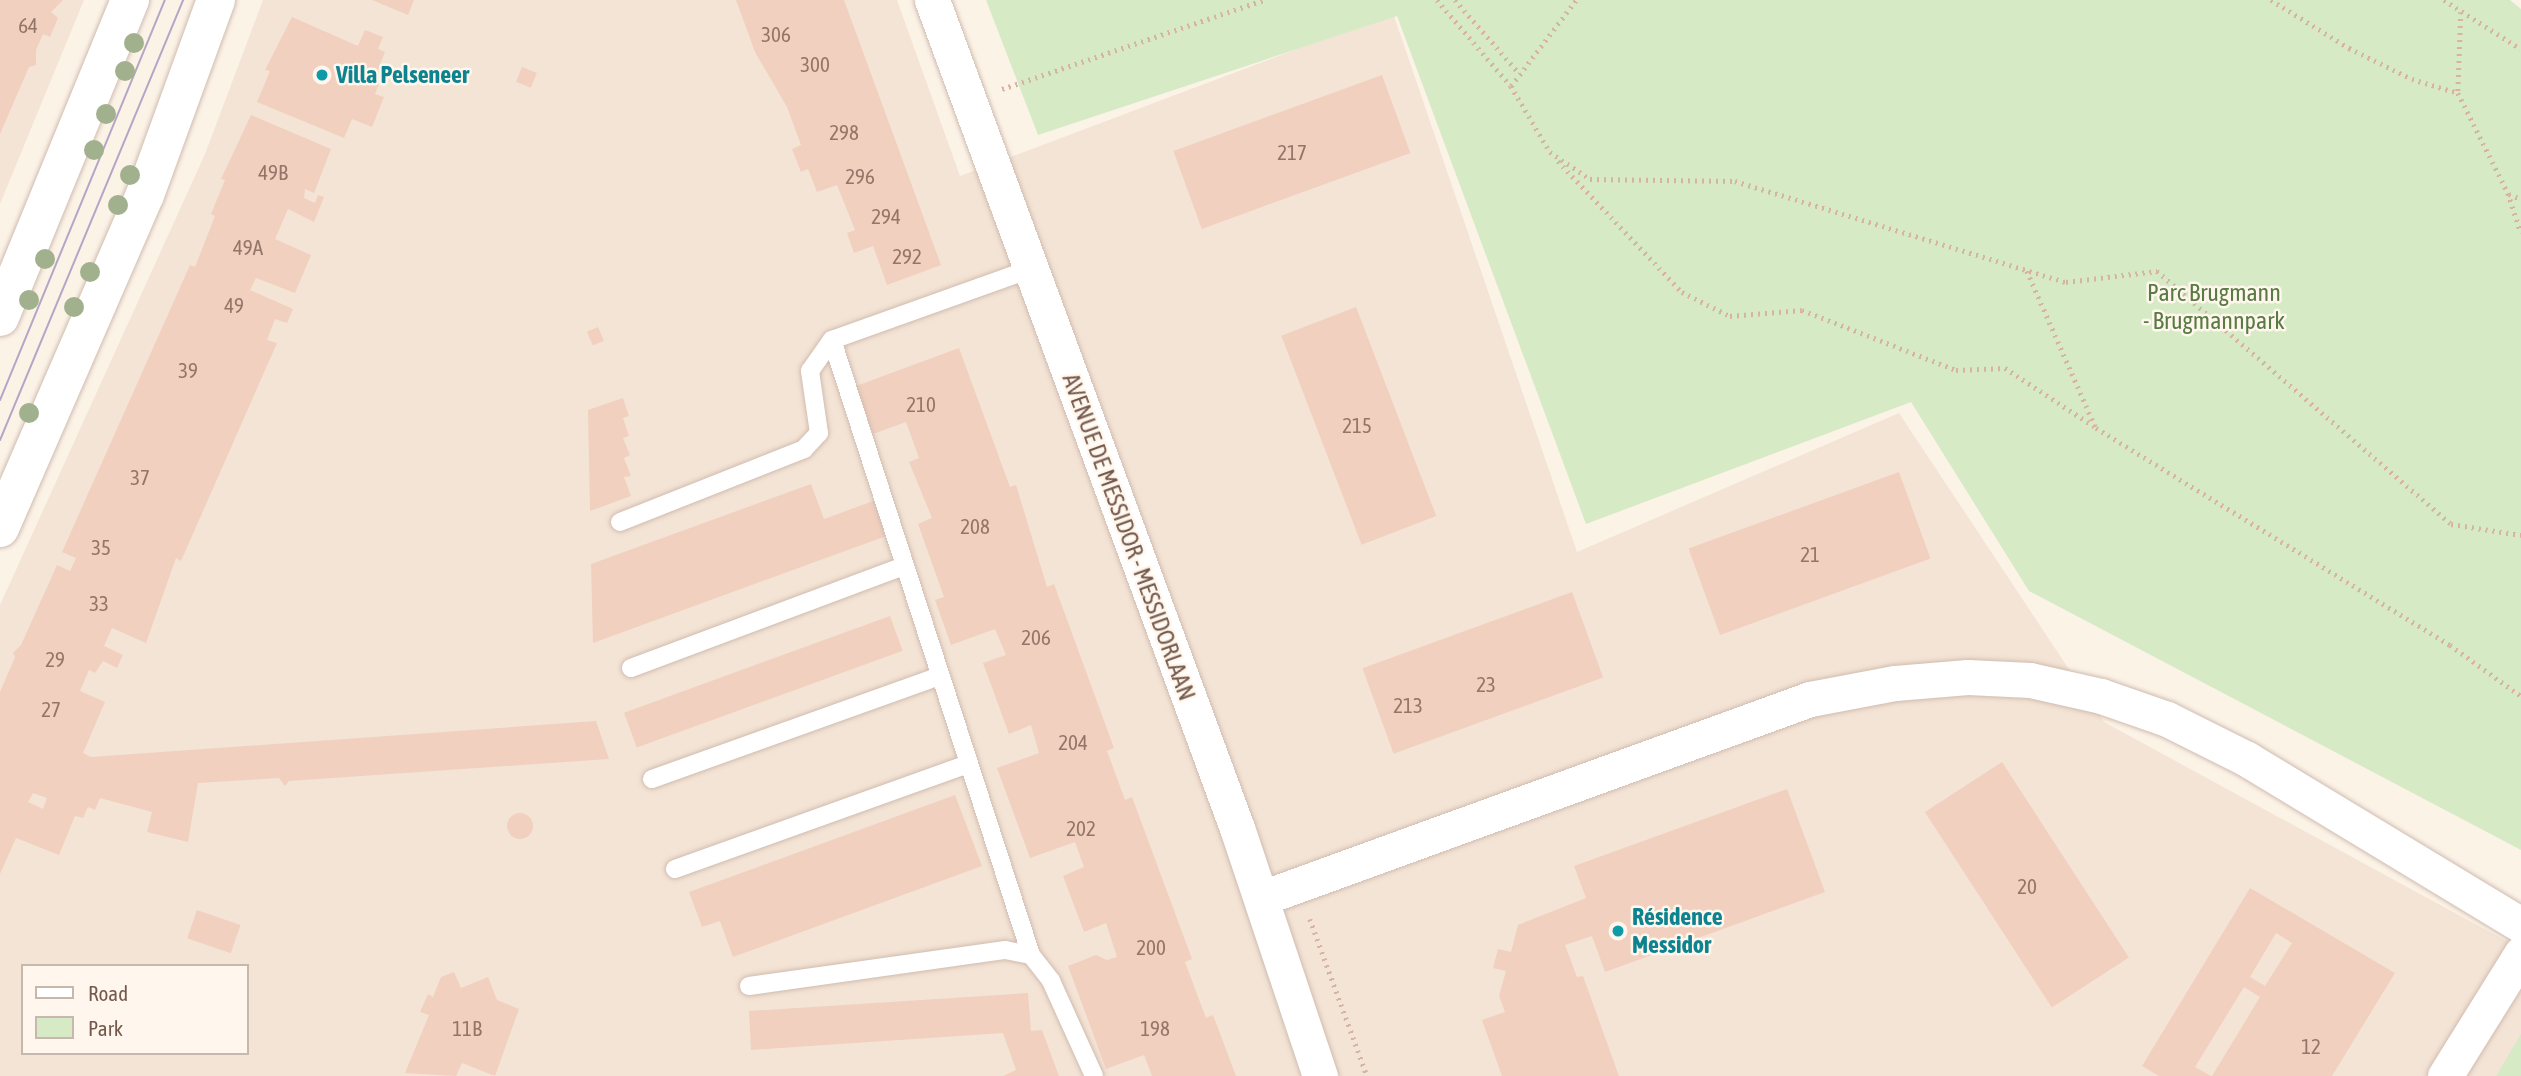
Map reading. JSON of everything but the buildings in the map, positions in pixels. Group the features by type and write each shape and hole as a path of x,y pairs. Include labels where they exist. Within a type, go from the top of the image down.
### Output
{"main road":[{"path":"0,317 130,0"},
{"path":"0,528 145,195 216,0"}],"street":[{"name":"AVENUE DE MESSIDOR - MESSIDORLAAN","path":"932,0 1262,898 1320,1076"},
{"path":"1262,898 1810,699 1895,682 1968,677 2029,680 2101,695 2167,719 2247,759 2521,925"},
{"path":"2445,1076 2521,954"}],"lane":[{"path":"620,522 804,449 819,433 810,371 832,340 1030,269"},
{"path":"832,340 1031,955 1051,981 1094,1076"},
{"path":"631,668 904,566"},
{"path":"652,779 940,676"},
{"path":"675,869 969,764"},
{"path":"749,986 1005,950 1031,955"}],"path":[{"path":"968,99 1263,0"},
{"path":"1437,0 1511,86 1550,152 1682,292 1730,316 1802,310 1956,370 2005,368 2096,428 2450,645 2521,696"},
{"path":"1455,0 1520,74"},
{"path":"1511,86 1576,0"},
{"path":"2271,0 2359,53 2412,79 2458,93"},
{"path":"2444,0 2521,49"},
{"path":"2461,12 2458,93 2508,193 2521,233"},
{"path":"1550,152 1590,179 1735,181 2066,282 2157,271 2451,524 2521,535"},
{"path":"2508,193 2521,199"},
{"path":"2027,271 2096,428"},
{"path":"1298,885 1367,1076"}],"shaded area":[{"path":"0,0 84,0 0,204"},
{"path":"263,0 897,0 960,176 1393,13 1577,552 1899,413 2104,722 2521,949 2521,1076 0,1076 0,605 205,154"}],"green space":[{"name":"Parc Brugmann - Brugmannpark","path":"986,0 2510,0 2521,9 2521,850 2029,591 1911,402 1586,524 1397,16 1038,135"},
{"path":"2521,1034 2521,1076 2496,1076"}],"tram line":[{"path":"0,400 165,0"},
{"path":"0,440 183,0"}],"place":[{"name":"Villa Pelseneer","path":"322,75"},
{"name":"Résidence Messidor","path":"1618,931"}]}
